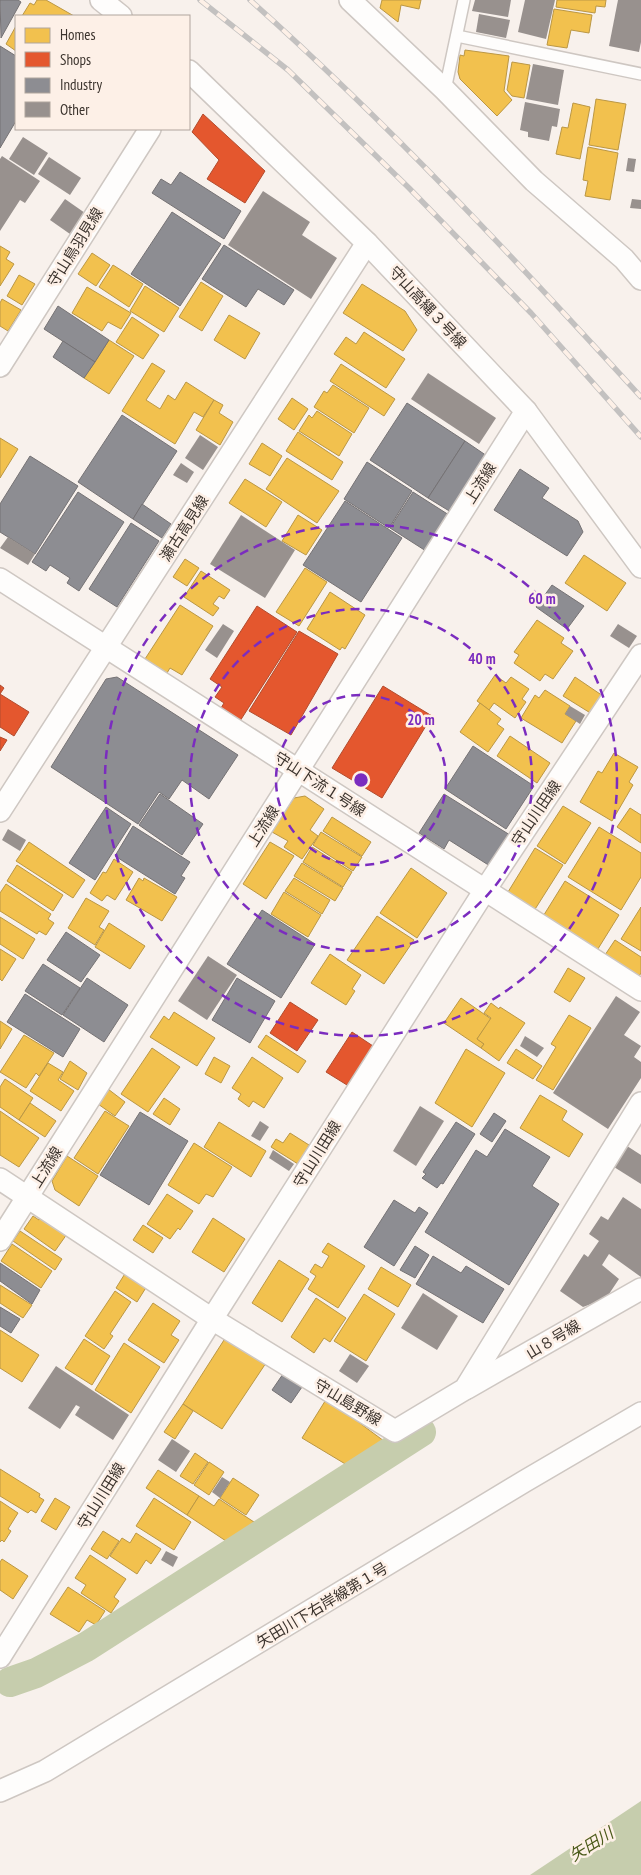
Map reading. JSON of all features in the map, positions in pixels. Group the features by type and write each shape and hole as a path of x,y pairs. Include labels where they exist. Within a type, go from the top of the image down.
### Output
{"street":[{"path":"101,0 120,15"},
{"path":"350,0 445,90 534,181 624,259 641,278"},
{"name":"守山高縄３号線","path":"190,72 367,243 526,411 641,567"},
{"name":"守山鳥羽見線","path":"0,366 149,130"},
{"name":"瀬古高見線","path":"0,812 367,243"},
{"name":"上流線","path":"0,1240 526,411"},
{"name":"守山下流１号線","path":"0,579 641,990"},
{"name":"守山川田線","path":"0,1657 485,890 641,655"},
{"name":"守山島野線","path":"0,1179 212,1319 395,1431 465,1389 641,1103"},
{"name":"山８号線","path":"465,1389 641,1289"},
{"name":"矢田川下右岸線第１号","path":"3,1789 45,1771 641,1413"}],"lane":[{"path":"445,90 464,0"},
{"path":"457,36 641,74"}],"water":[{"name":"矢田川","path":"641,1801 641,1875 530,1875"}],"building: Homes":[{"path":"37,0 46,0 72,15 23,15 30,3 34,5"},
{"path":"382,0 421,0 419,9 401,5 398,22 380,8"},
{"path":"557,0 606,0 605,7 596,6 595,13 556,7"},
{"path":"554,9 592,15 589,33 571,30 567,48 547,45"},
{"path":"15,28 15,50 6,44"},
{"path":"465,50 509,56 504,91 512,100 497,116 460,79 458,72 460,55 464,56"},
{"path":"512,62 530,65 524,98 512,96 507,90"},
{"path":"596,99 626,104 618,150 589,145"},
{"path":"573,103 590,107 580,159 556,154 562,127 568,128"},
{"path":"588,147 618,153 610,200 585,196 588,181 583,180"},
{"path":"0,246 10,252 6,259 14,264 0,286"},
{"path":"92,253 110,265 96,286 78,274"},
{"path":"113,265 143,284 129,307 99,287"},
{"path":"19,275 35,284 22,305 7,296"},
{"path":"201,282 223,296 202,331 179,317"},
{"path":"362,284 405,311 417,330 403,351 343,313"},
{"path":"145,286 179,308 164,332 130,311"},
{"path":"87,287 131,313 121,329 108,322 102,331 72,313"},
{"path":"2,299 21,310 8,331 0,326 0,303"},
{"path":"229,315 260,333 245,359 214,340"},
{"path":"132,317 159,335 143,359 116,342"},
{"path":"364,332 405,359 386,388 334,354 346,337 356,344"},
{"path":"109,340 134,356 109,394 84,378"},
{"path":"152,363 165,371 146,400 160,409 168,395 175,400 186,382 214,400 203,417 194,412 175,444 122,411"},
{"path":"341,364 395,399 384,416 330,381"},
{"path":"333,385 369,408 354,433 314,407 324,391 327,393"},
{"path":"292,398 308,409 294,430 278,419"},
{"path":"214,400 223,405 219,413 233,422 220,445 196,430"},
{"path":"317,411 352,434 339,456 299,431 309,415 312,418"},
{"path":"298,432 343,462 332,480 286,451"},
{"path":"0,438 18,449 0,478"},
{"path":"262,443 282,456 270,476 249,464"},
{"path":"287,458 339,491 317,523 266,489"},
{"path":"245,479 282,502 266,527 229,503"},
{"path":"298,515 322,530 306,555 282,541"},
{"path":"584,555 626,583 607,611 565,583"},
{"path":"185,559 199,568 187,586 173,577"},
{"path":"305,568 327,582 299,626 276,612"},
{"path":"201,571 230,590 224,599 219,596 213,604 219,608 213,616 184,597"},
{"path":"330,592 365,615 345,649 342,647 340,650 307,629"},
{"path":"180,605 213,626 182,675 170,668 167,673 145,659"},
{"path":"537,620 564,638 561,643 573,651 553,679 545,674 540,681 514,663 519,655 514,652"},
{"path":"495,675 506,683 511,677 529,689 522,699 526,702 515,718 494,703 489,710 477,701"},
{"path":"575,677 603,696 592,714 563,696"},
{"path":"545,690 570,706 565,714 576,721 562,743 521,718 535,695 539,698"},
{"path":"480,703 501,719 497,724 504,729 488,752 460,732"},
{"path":"510,736 550,763 537,783 497,756"},
{"path":"614,753 638,767 629,782 633,785 612,821 580,802 598,771 602,773"},
{"path":"305,796 324,809 310,830 318,836 302,859 284,847 288,841 272,832 294,798"},
{"path":"563,806 591,823 565,864 537,846"},
{"path":"630,808 641,815 641,843 617,827"},
{"path":"332,817 371,842 362,856 323,831"},
{"path":"599,827 641,853 641,877 621,910 568,877"},
{"path":"321,832 362,857 353,871 313,845"},
{"path":"29,842 85,880 73,898 16,861"},
{"path":"270,842 294,856 266,899 243,884"},
{"path":"312,847 352,872 343,887 303,862"},
{"path":"535,848 563,865 532,914 508,892"},
{"path":"114,859 133,872 115,900 107,895 102,901 90,893 103,872 106,873"},
{"path":"302,863 343,888 335,901 294,876"},
{"path":"17,865 63,895 53,911 7,881"},
{"path":"411,868 447,893 417,938 380,913"},
{"path":"139,878 143,881 144,878 177,897 162,921 126,900"},
{"path":"294,878 330,900 322,914 285,891"},
{"path":"565,881 619,915 596,952 542,918"},
{"path":"6,884 51,914 48,919 54,923 46,935 39,931 37,934 0,911 0,893"},
{"path":"284,892 321,915 308,937 271,914"},
{"path":"86,898 109,911 99,927 104,930 95,945 68,928"},
{"path":"641,907 641,951 621,939"},
{"path":"377,916 414,940 384,984 347,960"},
{"path":"0,917 35,939 23,959 0,944"},
{"path":"109,923 145,946 130,969 95,947"},
{"path":"615,940 641,957 641,973 635,983 601,961"},
{"path":"0,949 16,959 2,981 0,979"},
{"path":"330,954 361,975 352,989 355,991 346,1005 311,983"},
{"path":"568,968 585,978 570,1002 554,992"},
{"path":"461,998 491,1019 477,1039 484,1044 481,1048 444,1023"},
{"path":"491,1003 525,1023 499,1061 481,1048 484,1044 477,1039 491,1018 484,1013"},
{"path":"174,1012 215,1038 197,1066 150,1037 164,1016 169,1020"},
{"path":"569,1015 591,1028 553,1090 536,1080 556,1047 551,1044"},
{"path":"0,1021 12,1029 0,1049"},
{"path":"24,1035 54,1053 39,1076 36,1073 26,1088 0,1072"},
{"path":"266,1035 306,1061 298,1073 258,1047"},
{"path":"152,1048 180,1067 148,1112 121,1094"},
{"path":"466,1049 505,1073 472,1127 435,1103"},
{"path":"516,1049 542,1066 533,1079 507,1063"},
{"path":"214,1057 230,1066 221,1083 205,1074"},
{"path":"252,1057 283,1078 264,1108 253,1101 249,1107 238,1099 241,1094 232,1088"},
{"path":"70,1061 87,1073 78,1090 60,1079"},
{"path":"48,1063 63,1072 58,1080 74,1091 61,1111 30,1091"},
{"path":"5,1079 33,1098 19,1120 0,1107 0,1087"},
{"path":"108,1089 125,1102 115,1116 98,1104"},
{"path":"540,1095 567,1111 562,1120 583,1134 569,1157 520,1128"},
{"path":"164,1098 180,1109 170,1125 153,1114"},
{"path":"30,1103 56,1121 45,1137 19,1120"},
{"path":"0,1111 39,1138 19,1167 0,1155"},
{"path":"105,1111 129,1126 98,1174 74,1158"},
{"path":"219,1122 266,1151 251,1177 204,1147"},
{"path":"290,1133 309,1145 298,1164 271,1147 276,1139 283,1143"},
{"path":"194,1143 232,1167 213,1197 206,1194 199,1204 168,1185"},
{"path":"67,1156 98,1176 79,1206 55,1190 52,1181"},
{"path":"167,1194 193,1211 180,1230 178,1228 170,1239 147,1224"},
{"path":"33,1216 39,1220 41,1216 67,1234 55,1251 24,1229"},
{"path":"213,1218 245,1239 224,1272 192,1252"},
{"path":"143,1225 163,1238 153,1253 133,1240"},
{"path":"20,1231 62,1259 55,1270 13,1241"},
{"path":"328,1243 365,1266 338,1308 308,1289 316,1276 310,1272 315,1264 322,1268 329,1256 322,1252"},
{"path":"12,1244 52,1271 41,1288 1,1261"},
{"path":"279,1260 309,1279 282,1322 252,1303"},
{"path":"381,1267 411,1285 398,1307 368,1289"},
{"path":"126,1272 147,1286 137,1302 116,1288"},
{"path":"0,1285 32,1305 23,1318 0,1303"},
{"path":"115,1291 131,1302 110,1334 113,1336 104,1349 85,1336"},
{"path":"364,1294 395,1314 366,1361 334,1341"},
{"path":"316,1298 346,1318 330,1342 324,1338 314,1353 291,1337"},
{"path":"153,1303 180,1321 171,1335 179,1340 164,1363 128,1340"},
{"path":"0,1330 39,1355 22,1382 0,1368"},
{"path":"229,1338 266,1363 222,1429 183,1404 224,1340"},
{"path":"84,1339 110,1356 92,1385 65,1368"},
{"path":"124,1343 160,1367 131,1413 95,1390"},
{"path":"327,1398 384,1441 347,1465 302,1438"},
{"path":"183,1404 193,1411 175,1439 164,1432"},
{"path":"195,1453 208,1462 193,1484 180,1476"},
{"path":"209,1462 224,1472 209,1495 194,1485"},
{"path":"0,1469 40,1494 39,1497 44,1500 36,1513 31,1510 28,1513 0,1496"},
{"path":"158,1470 199,1496 187,1515 146,1488"},
{"path":"233,1478 259,1495 246,1515 220,1498"},
{"path":"199,1496 214,1506 219,1499 257,1524 229,1543 187,1515"},
{"path":"55,1498 70,1507 56,1530 41,1521"},
{"path":"154,1498 191,1522 174,1550 136,1526"},
{"path":"0,1501 18,1513 8,1529 11,1531 4,1542 2,1540 0,1542"},
{"path":"103,1531 119,1541 107,1559 91,1549"},
{"path":"136,1533 161,1549 151,1564 146,1560 137,1574 110,1556 122,1538 130,1543"},
{"path":"90,1555 126,1579 114,1597 119,1601 111,1613 81,1593 86,1585 75,1578"},
{"path":"2,1559 28,1576 13,1599 0,1590 0,1562"},
{"path":"68,1587 105,1611 96,1625 87,1620 79,1632 50,1614"}],"building: Shops":[{"path":"203,114 265,171 245,203 207,179 219,160 192,132"},
{"path":"257,606 297,632 240,721 221,708 224,703 215,697 222,687 210,679"},
{"path":"299,631 338,654 291,735 249,711"},
{"path":"0,685 4,688 0,694"},
{"path":"383,686 432,716 382,798 332,768"},
{"path":"0,694 29,712 14,736 0,727"},
{"path":"0,737 7,740 0,751"},
{"path":"290,1002 318,1020 297,1051 270,1033"},
{"path":"352,1032 373,1046 347,1085 326,1072"}],"building: Industry":[{"path":"0,0 18,0 21,2 1,38"},
{"path":"0,46 15,55 15,123 0,148"},
{"path":"180,172 241,211 224,239 152,193 161,179 171,185"},
{"path":"172,212 221,244 180,306 131,274"},
{"path":"224,245 294,290 284,305 258,289 246,307 202,279"},
{"path":"58,306 109,340 95,362 44,329"},
{"path":"63,341 95,362 84,378 53,357"},
{"path":"407,403 465,441 428,498 370,460"},
{"path":"122,415 177,451 133,519 78,482"},
{"path":"465,441 487,456 451,512 428,498"},
{"path":"30,456 78,486 35,554 0,532 0,504"},
{"path":"367,462 412,491 389,528 344,499"},
{"path":"520,469 549,488 542,498 578,521 583,532 567,556 494,510"},
{"path":"78,492 124,522 79,591 67,583 70,578 50,565 46,571 32,562"},
{"path":"413,492 449,515 426,551 390,528"},
{"path":"345,501 402,538 361,602 303,565"},
{"path":"142,504 171,524 162,538 133,519"},
{"path":"131,523 159,541 117,607 89,589"},
{"path":"552,585 584,606 567,629 536,607"},
{"path":"117,677 238,755 209,799 182,780 169,799 159,792 138,824 51,767 106,679"},
{"path":"473,746 534,786 506,829 445,789"},
{"path":"160,794 203,824 182,855 139,825"},
{"path":"444,794 510,835 490,866 449,840 444,849 419,833"},
{"path":"106,807 131,824 95,880 69,863"},
{"path":"133,826 190,862 181,876 185,878 175,894 115,856"},
{"path":"262,910 315,944 281,998 227,964"},
{"path":"66,932 100,955 81,982 47,960"},
{"path":"43,964 80,988 62,1015 25,991"},
{"path":"87,978 128,1005 104,1042 63,1015"},
{"path":"237,978 275,1001 250,1043 212,1020"},
{"path":"25,994 80,1029 63,1057 7,1022"},
{"path":"140,1112 188,1141 149,1205 100,1175"},
{"path":"494,1113 506,1121 492,1142 480,1134"},
{"path":"456,1122 475,1134 443,1184 441,1183 437,1188 422,1178 426,1174 423,1172"},
{"path":"505,1129 550,1157 532,1186 559,1204 509,1285 425,1232 476,1150 487,1157"},
{"path":"394,1200 415,1213 419,1207 428,1213 394,1266 364,1247"},
{"path":"415,1246 429,1255 415,1278 400,1270"},
{"path":"433,1256 461,1273 466,1266 504,1289 483,1323 416,1284"},
{"path":"0,1263 40,1290 32,1304 0,1281"},
{"path":"0,1307 20,1319 11,1333 0,1326"},
{"path":"283,1374 302,1387 291,1403 272,1390"}],"building: Other":[{"path":"475,0 511,0 508,17 472,11"},
{"path":"525,0 555,0 546,39 518,32"},
{"path":"618,0 641,0 641,42 639,52 609,46"},
{"path":"479,14 510,20 506,38 476,32"},
{"path":"533,64 564,70 558,105 526,99"},
{"path":"525,102 560,109 557,127 552,126 549,141 528,137 528,132 520,130"},
{"path":"23,137 48,153 34,175 9,159"},
{"path":"2,156 40,181 25,203 20,200 0,231 0,159"},
{"path":"49,157 81,178 70,195 38,174"},
{"path":"628,158 636,159 634,172 626,171"},
{"path":"263,191 310,222 302,235 337,258 311,299 228,245"},
{"path":"65,199 85,213 70,234 50,220"},
{"path":"632,199 641,200 641,209 630,208"},
{"path":"428,373 496,418 479,444 411,399"},
{"path":"200,435 218,447 203,470 185,458"},
{"path":"181,463 194,472 187,483 173,475"},
{"path":"241,515 295,550 265,598 210,564"},
{"path":"8,537 35,554 28,565 0,548"},
{"path":"223,624 234,631 217,658 205,650"},
{"path":"618,624 637,636 629,648 610,636"},
{"path":"570,706 585,715 580,724 565,714"},
{"path":"8,829 26,840 20,851 2,840"},
{"path":"208,956 237,975 207,1020 178,1001"},
{"path":"616,996 640,1012 624,1035 641,1046 634,1057 641,1062 641,1078 608,1129 553,1093"},
{"path":"525,1036 544,1048 537,1057 520,1046"},
{"path":"420,1106 444,1121 416,1166 393,1151"},
{"path":"260,1121 269,1127 260,1141 251,1136"},
{"path":"627,1146 641,1155 641,1184 614,1167"},
{"path":"273,1150 294,1164 289,1171 269,1158"},
{"path":"623,1197 641,1209 641,1277 609,1254 602,1265 619,1279 609,1294 602,1300 583,1307 560,1291 584,1254 588,1257 599,1241 589,1234 601,1216 608,1220"},
{"path":"423,1293 458,1316 437,1350 401,1328"},
{"path":"350,1354 369,1366 357,1383 339,1371"},
{"path":"56,1366 129,1415 113,1440 75,1415 80,1407 76,1405 60,1429 28,1408"},
{"path":"172,1439 190,1451 176,1472 158,1460"},
{"path":"222,1477 230,1482 220,1498 212,1492"},
{"path":"166,1551 178,1557 173,1567 161,1560"}],"waterway":[{"path":"10,1682 36,1673 86,1647 421,1432"}],"railway":[{"path":"200,0 288,70 409,188 531,313 641,437"},
{"path":"250,0 302,47 402,144 547,295 641,397"}]}
